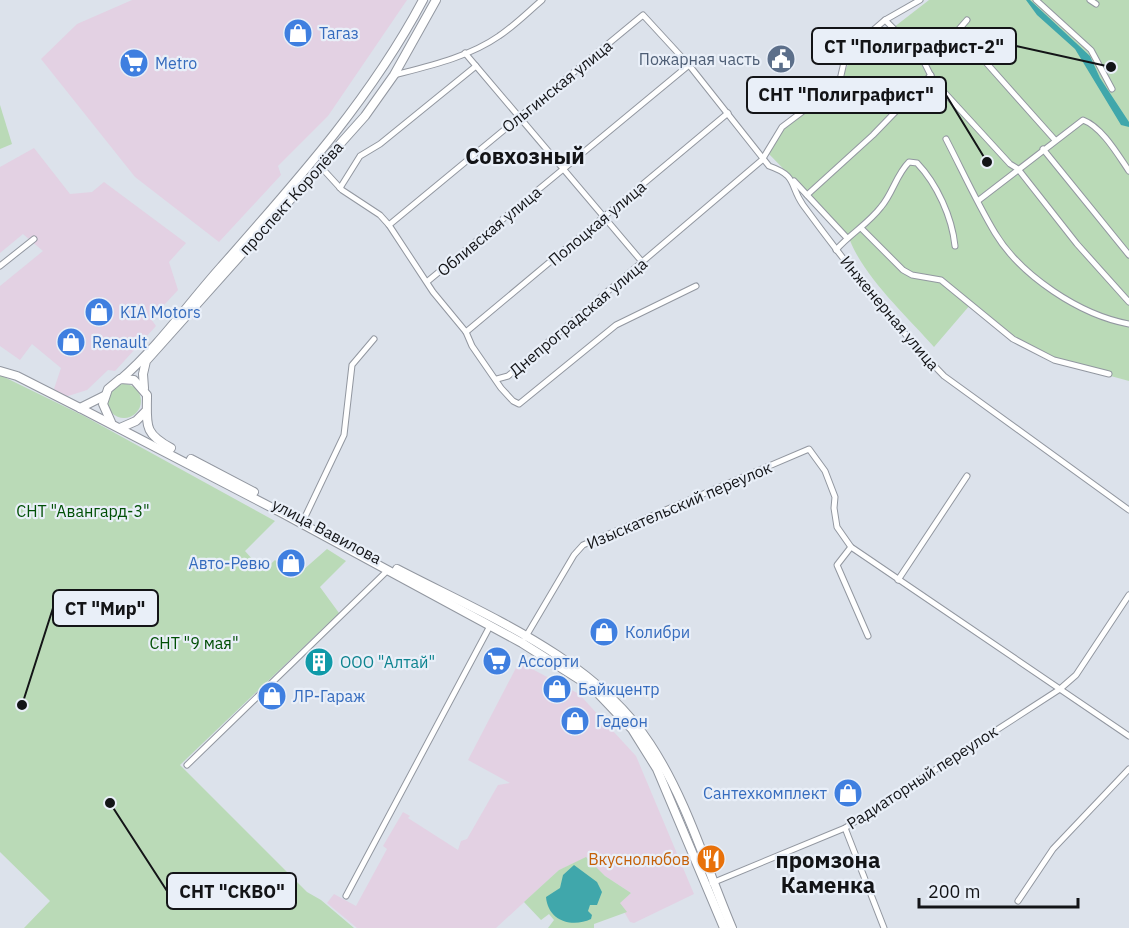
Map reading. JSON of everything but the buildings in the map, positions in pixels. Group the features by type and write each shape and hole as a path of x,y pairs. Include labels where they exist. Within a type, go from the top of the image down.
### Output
{"main road":[{"name":"проспект Королёва","path":"120,379 274,207 348,117 382,71 423,0"},
{"name":"проспект Королёва","path":"144,389 142,374 146,361 365,116 394,75 436,0"},
{"name":"улица Вавилова","path":"0,371 17,376 117,426 490,626 524,640"},
{"path":"144,389 134,380 120,379 108,389 104,396 104,411 117,426 136,421 145,412"},
{"name":"улица Вавилова","path":"144,389 147,395 145,412 149,432 157,441 524,640 596,684 637,725 673,786 724,928"},
{"path":"80,408 104,396"},
{"name":"улица Вавилова","path":"709,884 732,928"}],"street":[{"path":"394,75 465,53 498,37 542,0"},
{"name":"Днепроградская улица","path":"696,286 616,325 519,404 513,401 497,379 508,376 762,159 782,127 839,84 845,58 885,20 920,0"},
{"path":"1036,0 1091,50 1112,89"},
{"path":"1090,0 1096,4"},
{"name":"Ольгинская улица","path":"389,225 643,15 689,65"},
{"path":"885,20 925,61 931,75 1010,164 1018,169 1077,244 1129,302"},
{"path":"925,61 938,53 967,20"},
{"path":"974,50 1055,140"},
{"path":"465,53 643,263"},
{"path":"689,65 762,159 769,166 781,170 793,180 847,238"},
{"name":"Обливская улица","path":"428,281 689,65"},
{"path":"340,188 360,156 380,144 476,66"},
{"path":"807,195 873,135 931,75"},
{"name":"Полоцкая улица","path":"466,332 728,113"},
{"path":"979,200 1079,121 1089,122 1129,171"},
{"path":"946,139 996,234 1012,257 1077,307 1113,321 1129,324"},
{"path":"1043,149 1129,255"},
{"path":"836,250 847,238 862,229 884,204 899,172 909,162 917,163 926,172 953,225 955,246"},
{"path":"320,166 340,188 380,215 389,225 497,379"},
{"name":"Инженерная улица","path":"793,180 797,196 836,250 918,350 944,376 1129,510"},
{"path":"862,229 903,270 912,275 941,280 1012,339 1054,360 1109,374"},
{"path":"0,266 34,238"},
{"path":"304,519 344,435 352,365 374,339"},
{"name":"Изыскательский переулок","path":"524,640 574,555 583,545 809,448 825,471 835,497 837,527 851,548"},
{"path":"898,580 967,476"},
{"path":"868,636 837,565 851,548 1129,736"},
{"path":"187,765 388,570"},
{"name":"Радиаторный переулок","path":"709,884 845,828 1060,689 1076,675 1129,595"},
{"path":"346,896 490,626"},
{"path":"1018,901 1053,849 1129,769"},
{"path":"845,828 884,928"}],"shaded area":[{"path":"132,0 407,0 328,116 278,166 281,175 219,242 135,177 41,59 77,24"},
{"path":"34,148 70,194 92,192 104,182 186,243 169,262 178,290 151,319 156,326 115,371 108,370 87,390 65,397 54,389 61,368 32,344 20,360 0,346 0,286 43,251 23,234 0,253 0,167"},
{"path":"519,662 579,694 636,756 694,894 634,923 630,922 619,903 631,893 605,876 585,858 559,870 496,928 357,928 327,903 334,894 356,906 387,849 383,846 403,812 410,816 408,818 458,850 461,841 467,839 498,785 510,783 468,760"}],"green space":[{"path":"929,0 1129,0 1129,381 1052,360 1023,346 970,305 934,347 874,280 854,250 848,235 768,153 784,128 839,84 849,62"},
{"path":"0,105 12,144 0,149"},
{"path":"0,375 84,416 275,521 245,551 263,571 275,560 294,578 327,549 346,561 320,587 339,613 180,765 307,892 321,900 354,928 24,928 50,901 0,852"},
{"path":"124,384 136,389 141,401 136,413 124,418 112,413 107,401 112,389"},
{"path":"586,857 605,876 631,893 620,903 627,912 594,924 594,928 548,928 554,920 549,914 541,920 524,902 559,870"}],"water":[{"path":"1026,0 1030,0 1090,56 1100,78 1129,122 1129,127 1121,125 1075,49 1037,15"},
{"path":"574,865 597,882 602,892 597,905 590,905 588,911 592,915 591,919 576,923 556,917 551,912 546,897 560,888 563,875"}],"place":[{"name":"Тагаз","path":"298,33"},
{"name":"Пожарная часть","path":"781,59"},
{"name":"Metro","path":"134,63"},
{"name":"СТ \"Полиграфист-2\"","path":"1111,67"},
{"name":"СНТ \"Полиграфист\"","path":"987,162"},
{"name":"KIA Motors","path":"99,312"},
{"name":"Renault","path":"71,342"},
{"name":"Авто-Ревю","path":"291,563"},
{"name":"Колибри","path":"604,632"},
{"name":"Ассорти","path":"497,661"},
{"name":"ООО \"Алтай\"","path":"319,662"},
{"name":"Байкцентр","path":"557,689"},
{"name":"ЛР-Гараж","path":"272,696"},
{"name":"СТ \"Мир\"","path":"22,705"},
{"name":"Гедеон","path":"575,721"},
{"name":"Сантехкомплект","path":"848,793"},
{"name":"СНТ \"СКВО\"","path":"110,803"},
{"name":"Вкуснолюбов","path":"711,859"}],"district":[{"name":"Совхозный","path":"525,156"},
{"name":"промзона Каменка","path":"828,872"}],"park label":[{"name":"СНТ \"Авангард-3\"","path":"83,511"},
{"name":"СНТ \"9 мая\"","path":"194,643"}]}
